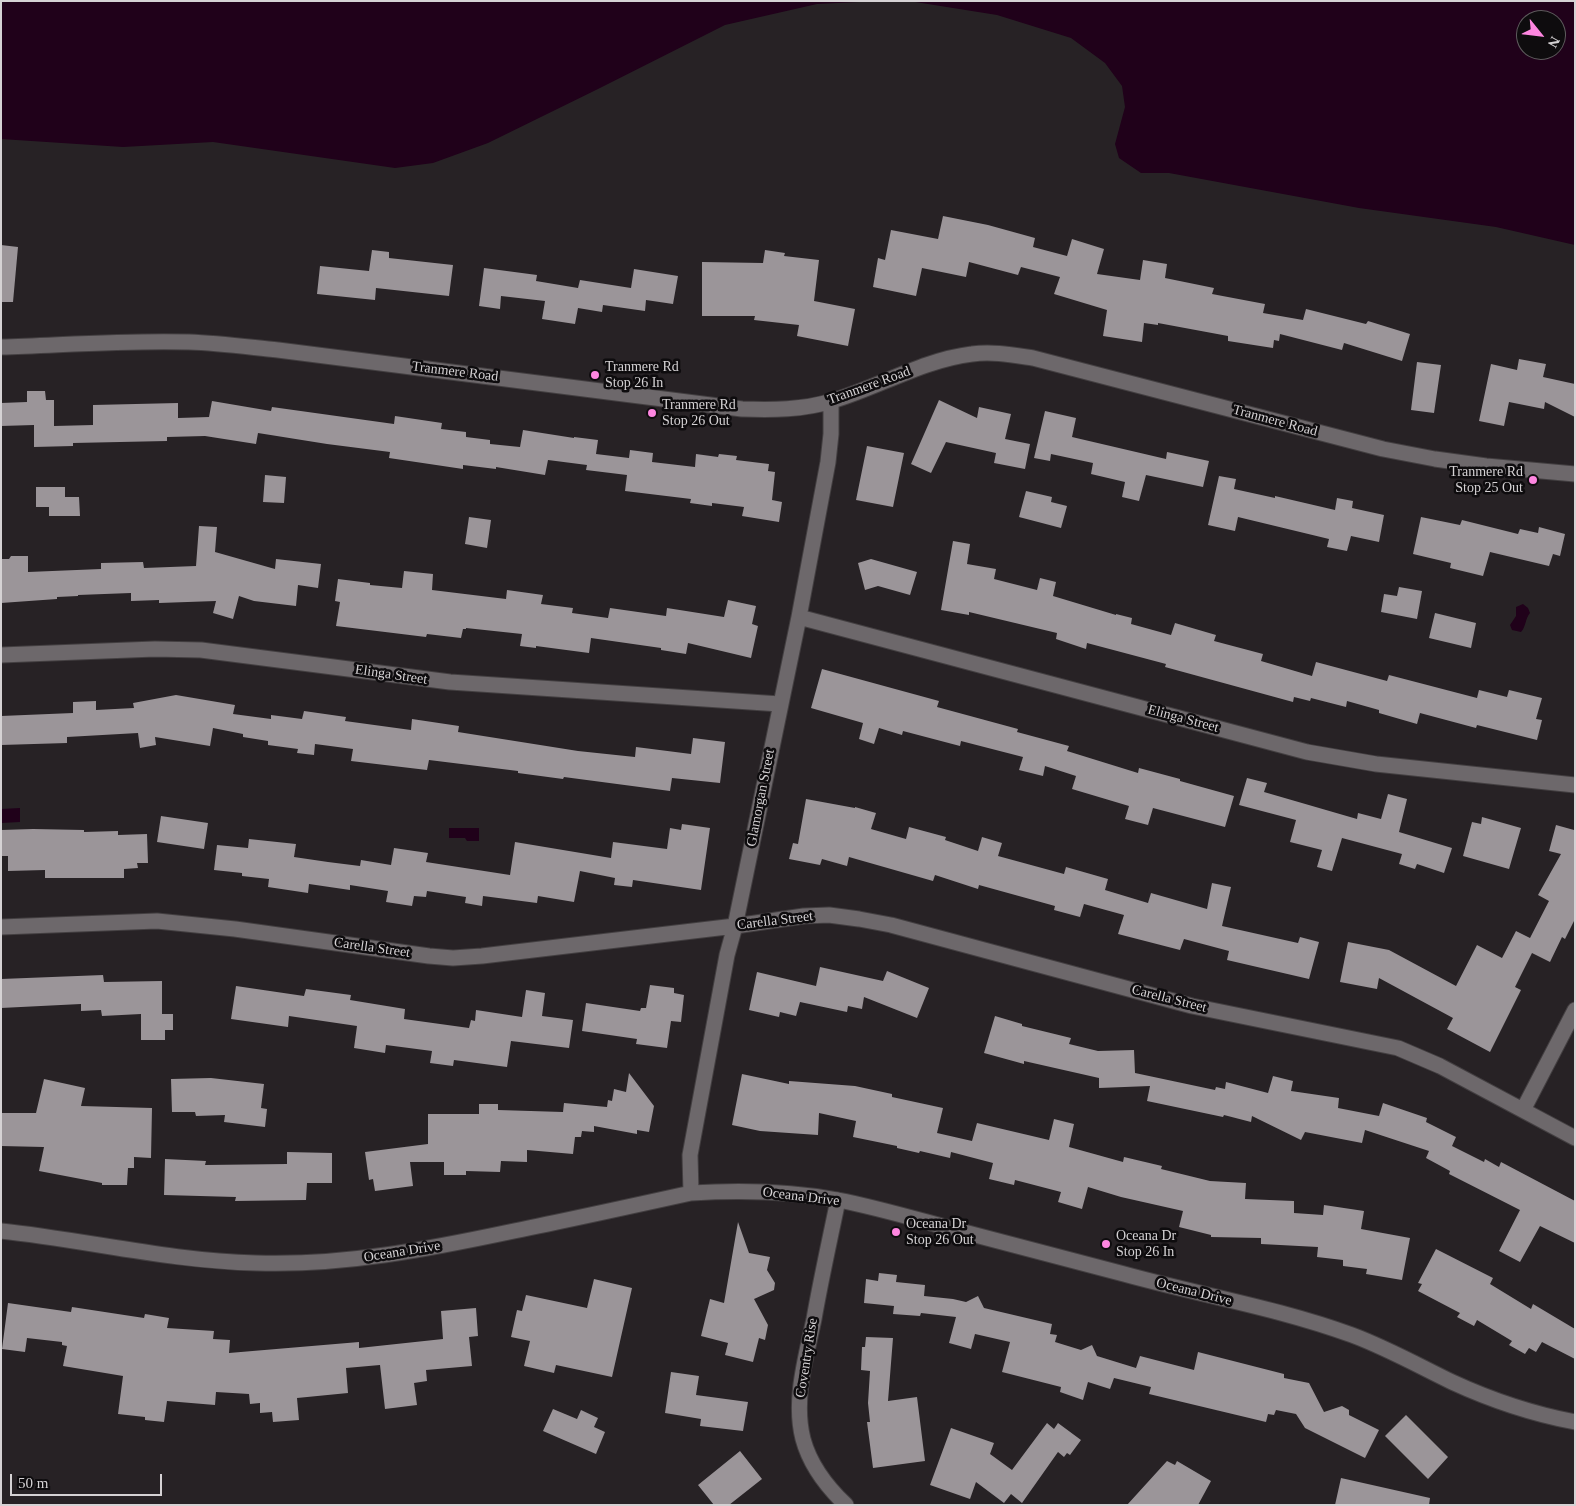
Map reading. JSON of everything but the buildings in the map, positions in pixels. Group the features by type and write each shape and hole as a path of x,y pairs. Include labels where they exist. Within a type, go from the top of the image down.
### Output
{"street":[{"name":"Tranmere Road","path":"1,347 136,342 218,344 297,352 742,409 773,410 831,402 942,360 973,354 1005,354 1033,358 1383,449 1444,460 1575,474"},
{"name":"Glamorgan Street","path":"691,1193 690,1155 727,956 735,926 799,617 828,462 831,434 831,402"},
{"name":"Elinga Street","path":"799,617 1307,752 1376,764 1575,785"},
{"name":"Elinga Street","path":"1,655 155,649 202,650 450,682 780,704"},
{"name":"Carella Street","path":"1,927 157,921 235,929 453,958 735,926 804,916 829,915 859,919 891,925 1192,1006 1398,1048 1440,1066 1575,1138"},
{"path":"1523,1110 1575,1010"},
{"name":"Oceana Drive","path":"1,1231 191,1259 257,1264 302,1263 370,1258 433,1248 691,1193 732,1190 798,1194 838,1200 892,1213 1176,1288 1312,1321 1385,1348 1484,1396 1550,1418 1575,1422"},
{"name":"Coventry Rise","path":"838,1200 802,1377 800,1412 803,1439 815,1468 831,1491 846,1505"}],"shaded area":[{"path":"1,1 880,1 817,4 725,25 488,143 433,163 395,168 213,142 123,147 1,139"},
{"path":"909,1 1575,1 1575,245 1496,227 1359,208 1169,173 1141,173 1119,158 1115,144 1125,107 1122,86 1105,63 1071,38 997,15"},
{"path":"1523,604 1530,613 1524,628 1521,632 1512,630 1510,625 1516,616 1516,607"},
{"path":"20,808 20,822 1,823 1,809"},
{"path":"449,828 479,828 479,841 467,841 465,838 449,838"}],"place":[{"name":"Tranmere Rd Stop 26 In","path":"595,375"},
{"name":"Tranmere Rd Stop 26 Out","path":"652,413"},
{"name":"Tranmere Rd Stop 25 Out","path":"1533,480"},
{"name":"Oceana Dr Stop 26 Out","path":"896,1232"},
{"name":"Oceana Dr Stop 26 In","path":"1106,1244"}]}
